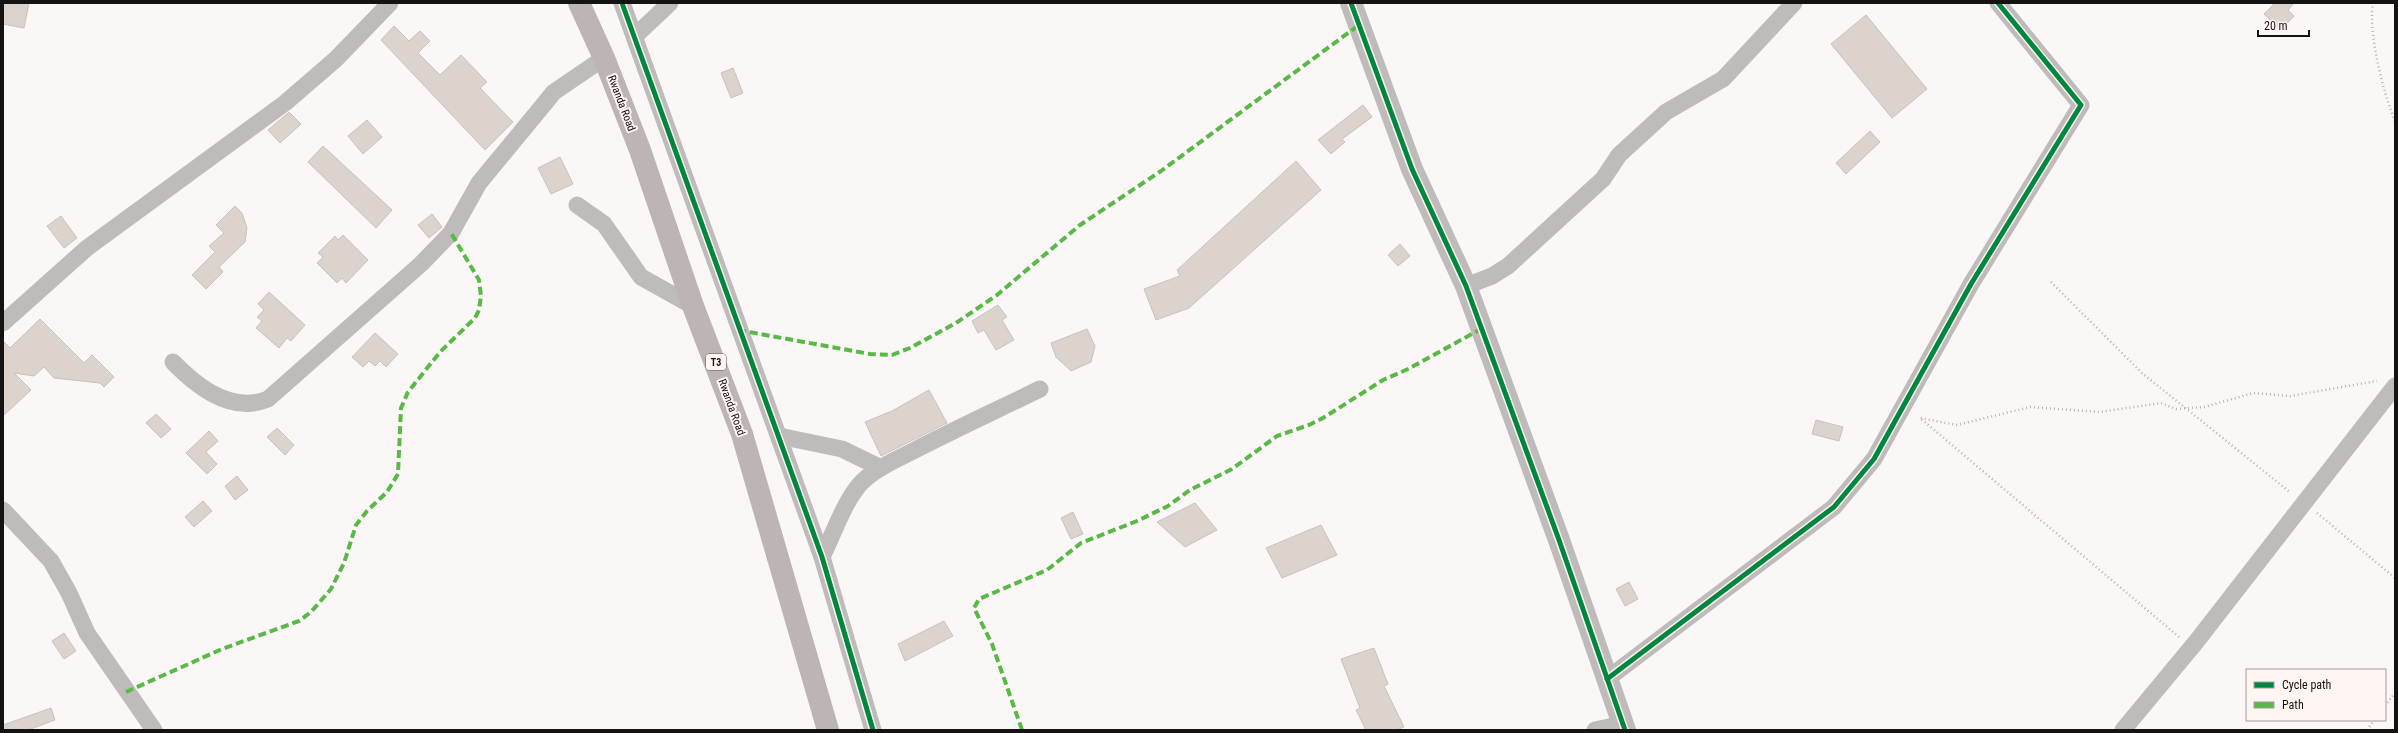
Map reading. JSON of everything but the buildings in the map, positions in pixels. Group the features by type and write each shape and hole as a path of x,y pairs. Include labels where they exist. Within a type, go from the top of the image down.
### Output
{"highway":[{"name":"Rwanda Road","path":"579,3 604,58 640,150 693,306 742,434 828,730"}],"street":[{"path":"3,323 87,248 285,103 336,59 390,3"},
{"path":"622,3 635,36 738,330 779,436 822,556 873,730"},
{"path":"635,36 670,3"},
{"path":"1351,3 1412,168 1466,286 1559,540 1624,727 1595,730"},
{"path":"1466,286 1492,276 1508,266 1603,178 1619,155 1666,112 1723,79 1794,3"},
{"path":"1607,679 1834,507 1874,459 1971,284 2081,105 1998,3"},
{"path":"173,362 190,379 209,393 249,404 268,400 421,264 451,233 482,178 551,95 604,58"},
{"path":"577,205 604,224 641,277 693,306"},
{"path":"2123,730 2165,681 2303,502 2395,386"},
{"path":"822,556 849,501 860,484 881,468 1040,389"},
{"path":"779,436 842,449 881,468"},
{"path":"3,510 51,562 69,593 87,633 154,730"}],"path":[{"path":"2373,3 2370,18 2386,100 2395,121"},
{"path":"2051,282 2142,373 2188,408 2395,578"},
{"path":"2186,642 1920,418 1956,425 2030,406 2100,412 2161,403 2176,409 2204,407 2253,393 2290,396 2340,386 2379,381"},
{"path":"2386,705 2395,693"},
{"path":"2367,730 2373,721"}],"marked path":[{"path":"738,330 870,354 892,355 910,348 956,323 997,295 1080,225 1161,171 1359,25"},
{"path":"126,692 222,649 299,621 311,612 331,589 344,563 356,525 367,511 387,492 398,474 401,408 408,392 440,352 475,318 479,310 481,296 479,280 451,233"},
{"path":"1022,730 992,644 974,608 979,599 1047,570 1081,543 1137,521 1168,506 1190,490 1232,469 1277,436 1309,425 1323,418 1383,380 1408,369 1481,329"}],"cycle path":[{"path":"622,3 822,557 873,730"},
{"path":"1351,3 1412,169 1466,286 1559,540 1625,730"},
{"path":"1607,679 1834,507 1874,459 1971,284 2081,105 1998,3"}]}
